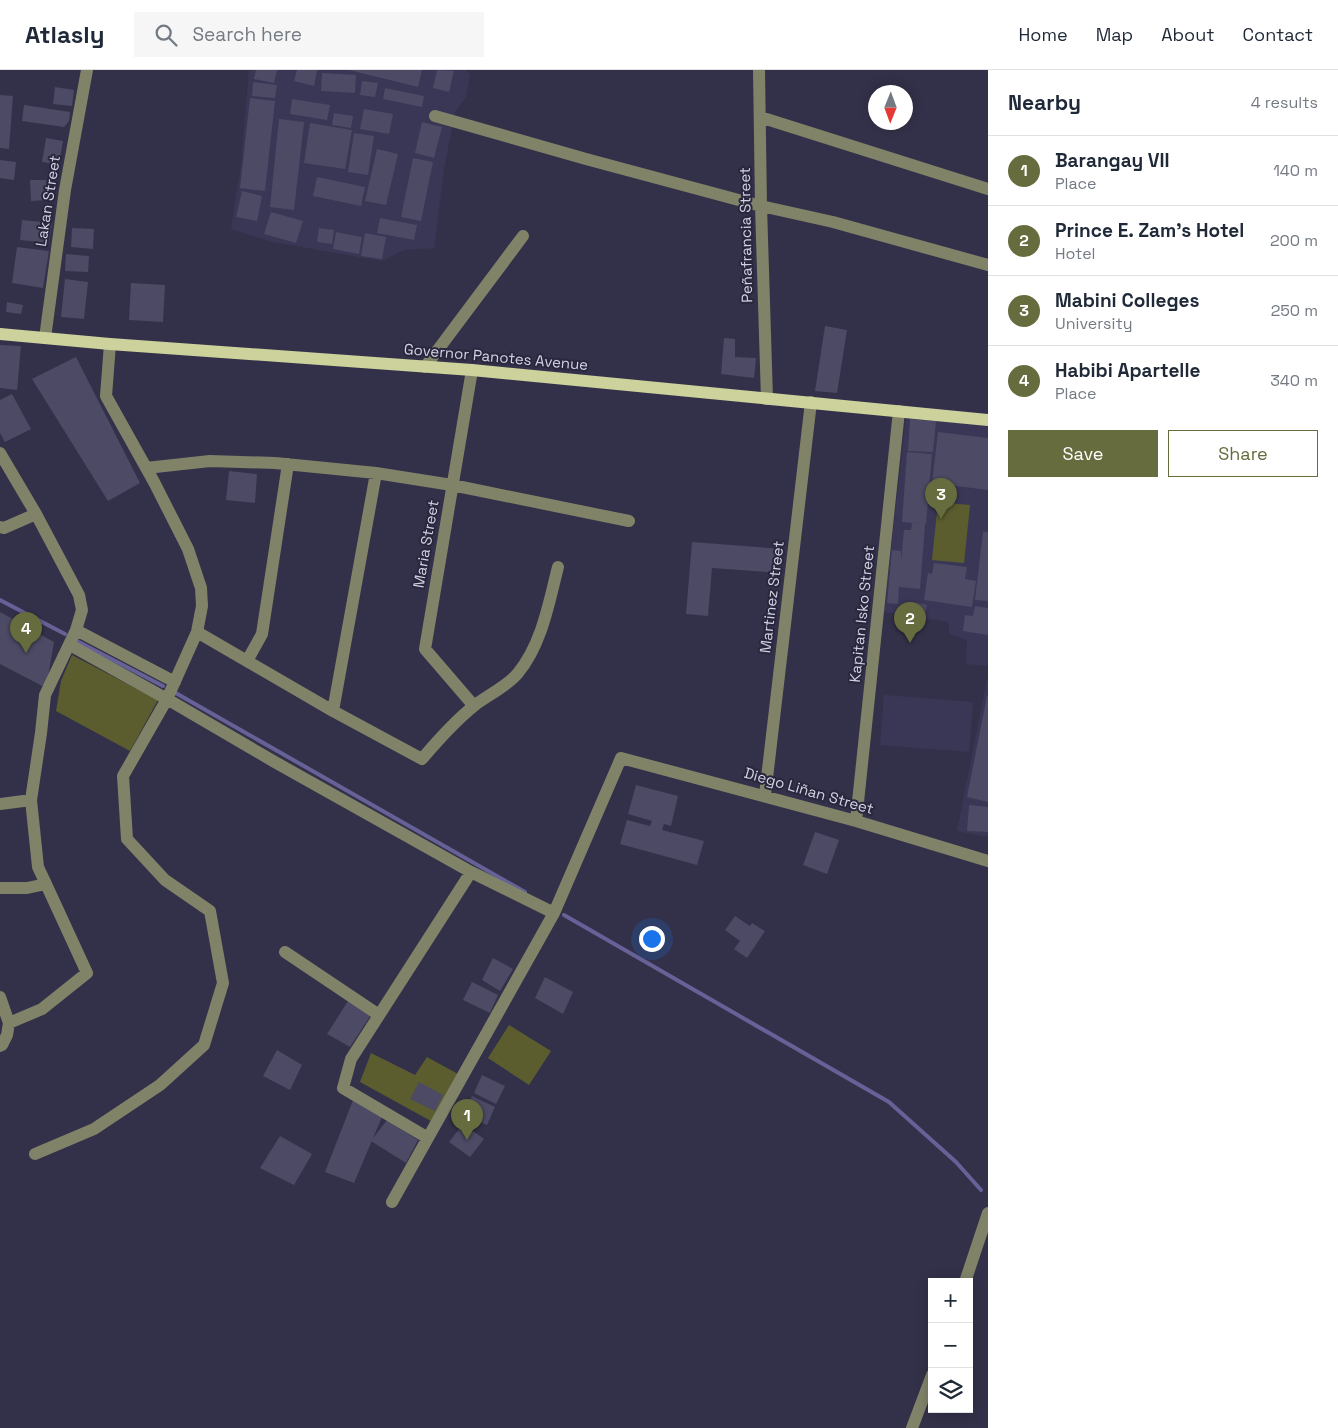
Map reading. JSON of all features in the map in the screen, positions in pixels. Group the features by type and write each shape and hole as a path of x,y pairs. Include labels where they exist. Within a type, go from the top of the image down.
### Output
{"main road":[{"name":"Governor Panotes Avenue","path":"0,334 110,344 472,370 988,420"}],"street":[{"name":"Lakan Street","path":"45,338 65,190 87,70"},
{"name":"Peñafrancia Street","path":"759,70 767,399"},
{"path":"435,116 586,160 761,206 833,222 988,265"},
{"path":"760,117 988,189"},
{"path":"425,367 523,236"},
{"path":"35,1154 94,1129 160,1085 204,1045 223,983 210,911 165,880 127,839 123,776 175,682 197,632 202,606 201,588 196,570 176,526 106,396 110,344"},
{"name":"Maria Street","path":"472,370 425,648 474,706"},
{"name":"Martinez Street","path":"765,796 811,402"},
{"name":"Kapitan Isko Street","path":"856,821 900,410"},
{"path":"0,453 36,514 79,595 82,610 70,645 45,696 30,800 38,867 87,973 42,1009 9,1023"},
{"path":"146,468 210,462 288,464 376,473 452,486 628,522"},
{"path":"247,661 262,634 288,464"},
{"path":"332,711 376,473"},
{"path":"0,527 4,528 36,514"},
{"path":"197,632 332,711 422,760 443,734 474,706 518,675 528,658 540,630 558,567"},
{"path":"76,630 175,682"},
{"path":"70,645 471,872 554,913 392,1202"},
{"name":"Diego Liñan Street","path":"554,913 621,758 856,821 988,861"},
{"path":"0,804 30,800"},
{"path":"428,1138 343,1088 351,1059 471,872"},
{"path":"0,888 27,888 46,884"},
{"path":"285,952 379,1015"},
{"path":"0,1046 7,1035 9,1023 1,1001"},
{"path":"966,1278 988,1213"},
{"path":"912,1428 928,1386"}],"shaded area":[{"path":"249,70 466,70 470,75 466,97 455,112 444,169 434,248 404,250 382,261 272,242 231,229 241,165"},
{"path":"906,417 988,426 988,666 966,664 967,640 949,634 949,622 884,612"},
{"path":"988,675 988,837 957,831"},
{"path":"884,695 973,702 969,752 880,745"}],"green space":[{"path":"938,502 970,505 964,563 932,560"},
{"path":"72,655 158,700 130,751 56,711 61,681"},
{"path":"509,1025 551,1051 529,1085 488,1058"},
{"path":"371,1053 415,1075 427,1057 458,1074 431,1121 360,1082"}],"building":[{"path":"256,70 277,70 274,83 254,79"},
{"path":"297,70 317,70 314,86 294,81"},
{"path":"349,70 422,70 418,87"},
{"path":"437,70 454,71 449,92 433,88"},
{"path":"322,73 356,75 355,93 321,91"},
{"path":"362,81 378,83 375,97 360,95"},
{"path":"253,82 277,85 275,98 252,96"},
{"path":"55,87 74,90 72,106 53,104"},
{"path":"385,88 424,96 422,107 383,99"},
{"path":"0,95 13,96 9,149 0,148"},
{"path":"250,98 275,101 265,191 240,188"},
{"path":"292,99 330,105 327,120 290,114"},
{"path":"24,105 70,112 69,121 64,127 22,121"},
{"path":"364,109 393,114 389,134 360,129"},
{"path":"334,113 353,116 351,128 332,125"},
{"path":"279,119 304,122 294,210 270,207"},
{"path":"422,122 442,127 434,158 415,153"},
{"path":"310,123 352,130 345,169 304,163"},
{"path":"354,133 374,136 368,175 348,172"},
{"path":"46,138 63,141 59,164 42,162"},
{"path":"377,149 398,154 386,205 365,201"},
{"path":"413,158 433,162 421,221 401,217"},
{"path":"0,160 16,162 14,180 0,178"},
{"path":"317,177 365,187 361,206 313,196"},
{"path":"30,180 46,180 47,200 31,201"},
{"path":"242,191 262,196 257,221 236,217"},
{"path":"271,212 303,221 296,243 264,234"},
{"path":"380,218 417,225 414,240 377,233"},
{"path":"22,220 52,223 49,243 20,240"},
{"path":"72,228 94,229 93,249 71,247"},
{"path":"319,228 334,230 332,244 317,242"},
{"path":"336,232 362,237 359,254 333,249"},
{"path":"365,233 386,237 382,259 361,256"},
{"path":"17,247 49,251 43,288 12,283"},
{"path":"66,254 89,256 88,272 65,271"},
{"path":"65,279 88,282 84,319 61,317"},
{"path":"131,283 165,285 163,322 129,320"},
{"path":"7,302 23,305 21,314 6,312"},
{"path":"825,326 847,330 837,393 815,391"},
{"path":"724,338 735,339 735,357 756,358 754,378 721,374"},
{"path":"0,345 21,346 17,390 0,388"},
{"path":"76,357 140,483 108,501 32,379"},
{"path":"12,394 31,429 5,442 0,433 0,400"},
{"path":"910,419 936,421 933,452 908,451"},
{"path":"938,432 988,438 988,490 932,483"},
{"path":"907,452 932,454 926,524 902,522"},
{"path":"229,471 257,474 255,503 226,500"},
{"path":"912,523 925,524 920,589 899,587 898,604 887,603 892,550 901,551 901,562 904,530 911,530"},
{"path":"983,532 988,532 988,601 975,600"},
{"path":"692,542 782,549 780,573 712,568 708,616 686,614"},
{"path":"934,563 967,567 965,579 976,581 972,607 924,600 928,573 932,574"},
{"path":"915,602 927,605 924,617 912,615"},
{"path":"975,606 988,608 988,635 963,631 965,615 973,616"},
{"path":"0,612 54,642 46,688 0,664"},
{"path":"988,696 988,802 967,797"},
{"path":"636,785 678,796 671,826 664,824 662,830 704,841 697,865 620,844 627,820 650,826 652,821 628,814"},
{"path":"969,805 988,807 988,832 967,831"},
{"path":"815,832 839,840 827,874 803,865"},
{"path":"735,916 750,926 752,923 765,931 747,958 734,949 740,941 725,930"},
{"path":"493,958 513,969 500,991 482,980"},
{"path":"545,977 573,992 563,1014 535,998"},
{"path":"472,982 498,995 490,1013 463,1000"},
{"path":"348,1001 371,1015 350,1047 327,1034"},
{"path":"277,1050 302,1065 290,1090 263,1076"},
{"path":"482,1075 505,1086 496,1104 474,1093"},
{"path":"419,1082 443,1095 435,1111 410,1099"},
{"path":"472,1096 495,1107 487,1125 463,1115"},
{"path":"353,1100 382,1117 354,1183 325,1172"},
{"path":"387,1120 418,1140 406,1163 371,1141"},
{"path":"463,1124 484,1139 470,1157 449,1142"},
{"path":"280,1136 312,1154 294,1185 260,1168"}],"waterway":[{"path":"0,600 65,634"},
{"path":"75,640 163,686"},
{"path":"174,692 525,892"},
{"path":"564,915 889,1102 956,1162 981,1190"}],"place":[{"name":"Mabini Colleges","path":"941,519"},
{"name":"Prince E. Zam’s Hotel","path":"910,643"},
{"name":"Habibi Apartelle","path":"26,653"},
{"name":"Barangay VII","path":"467,1140"}]}
